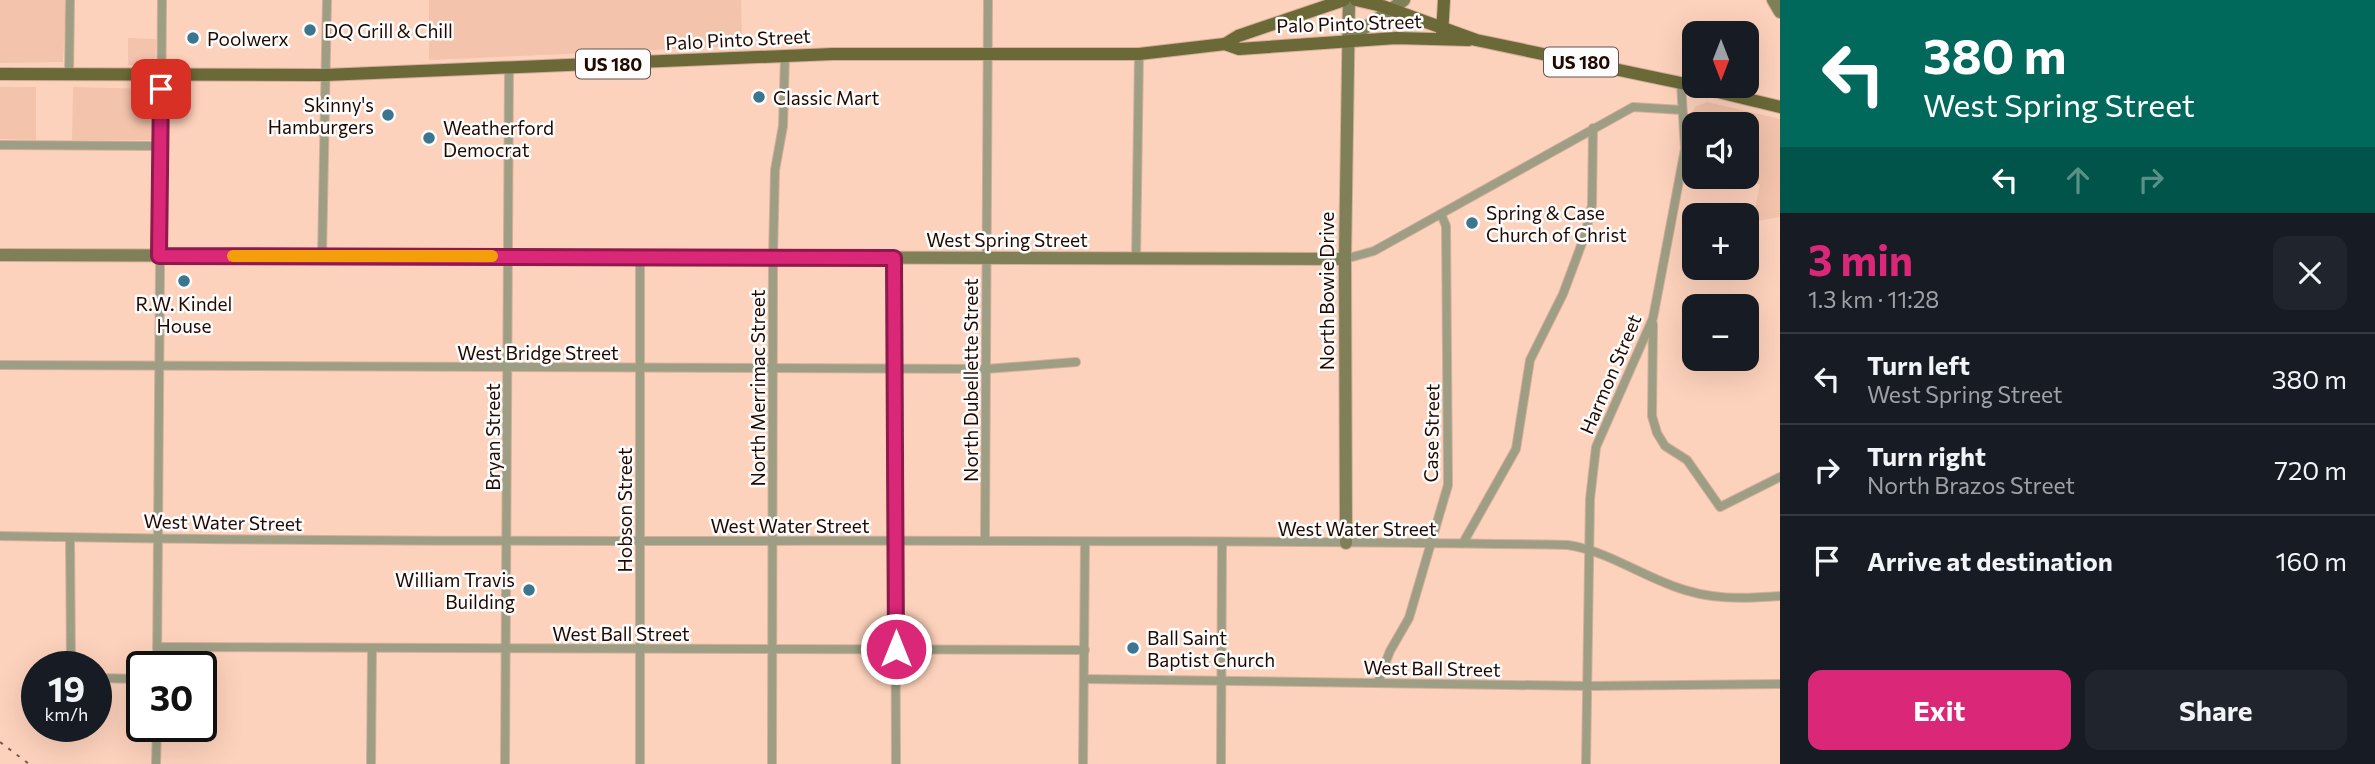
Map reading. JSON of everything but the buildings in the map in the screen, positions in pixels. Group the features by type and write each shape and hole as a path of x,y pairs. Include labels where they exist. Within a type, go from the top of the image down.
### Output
{"main road":[{"name":"Palo Pinto Street","path":"0,74 325,75 785,55 988,52 1139,54 1225,44 1239,49 1296,18 1346,0"},
{"name":"US 180","path":"1356,0 1391,9 1442,34 1681,83 1780,107"},
{"path":"1442,34 1444,0"},
{"name":"Palo Pinto Street","path":"1261,38 1396,38 1442,34"}],"street":[{"path":"69,0 69,75"},
{"path":"157,651 162,0"},
{"path":"322,256 327,0"},
{"name":"North Dubellette Street","path":"985,539 988,0"},
{"name":"North Bowie Drive","path":"1346,0 1349,39 1345,259 1346,543"},
{"path":"1349,39 1404,0"},
{"path":"1773,0 1780,12"},
{"path":"1136,259 1139,54"},
{"name":"North Merrimac Street","path":"772,764 773,258 775,170 783,126 785,55"},
{"name":"Bryan Street","path":"505,764 509,68"},
{"name":"Harmon Street","path":"1586,764 1590,499 1596,447 1653,318 1685,149 1681,83"},
{"name":"West Spring Street","path":"0,255 1345,259 1374,251 1633,107 1682,110"},
{"path":"1463,543 1516,449 1530,360 1563,294 1585,235 1592,205 1593,128"},
{"path":"0,145 160,146"},
{"name":"Case Street","path":"1378,682 1390,651 1409,618 1448,485 1446,226 1441,214"},
{"name":"Hobson Street","path":"640,256 640,764"},
{"path":"894,258 896,764"},
{"path":"1653,318 1652,416 1657,433 1665,446 1687,460 1720,507 1780,477"},
{"name":"West Bridge Street","path":"0,365 986,369 1076,362"},
{"name":"West Water Street","path":"0,536 639,542 985,539 1085,542 1463,543 1591,548 1673,586 1703,596 1732,600 1780,596"},
{"path":"70,538 71,651"},
{"path":"1083,764 1085,542"},
{"path":"1221,764 1222,543"},
{"name":"West Ball Street","path":"157,647 1084,650"},
{"path":"371,764 372,648"},
{"name":"West Ball Street","path":"1084,678 1588,686 1780,684"},
{"path":"156,764 157,742"}],"shaded area":[{"path":"0,0 66,0 63,62 0,63"},
{"path":"429,0 741,0 742,46 429,60"},
{"path":"128,38 156,39 155,65 128,65"},
{"path":"0,87 36,87 36,140 0,139"},
{"path":"73,87 154,89 154,140 72,140"},
{"path":"1707,102 1750,112 1693,112 1695,107"},
{"path":"1759,114 1780,119 1780,217 1759,221 1759,203 1756,203 1760,184"}],"railway":[{"path":"0,742 29,764"}],"slow traffic":[{"path":"233,256 492,256"}],"place":[{"name":"DQ Grill & Chill","path":"310,30"},
{"name":"Poolwerx","path":"193,38"},
{"name":"Classic Mart","path":"759,97"},
{"name":"Skinny's Hamburgers","path":"388,115"},
{"name":"Weatherford Democrat","path":"429,138"},
{"name":"Spring & Case Church of Christ","path":"1472,223"},
{"name":"R.W. Kindel House","path":"184,281"},
{"name":"William Travis Building","path":"529,590"},
{"name":"Ball Saint Baptist Church","path":"1133,648"}],"route":[{"path":"161,89 159,256 894,258 896,649"}]}
